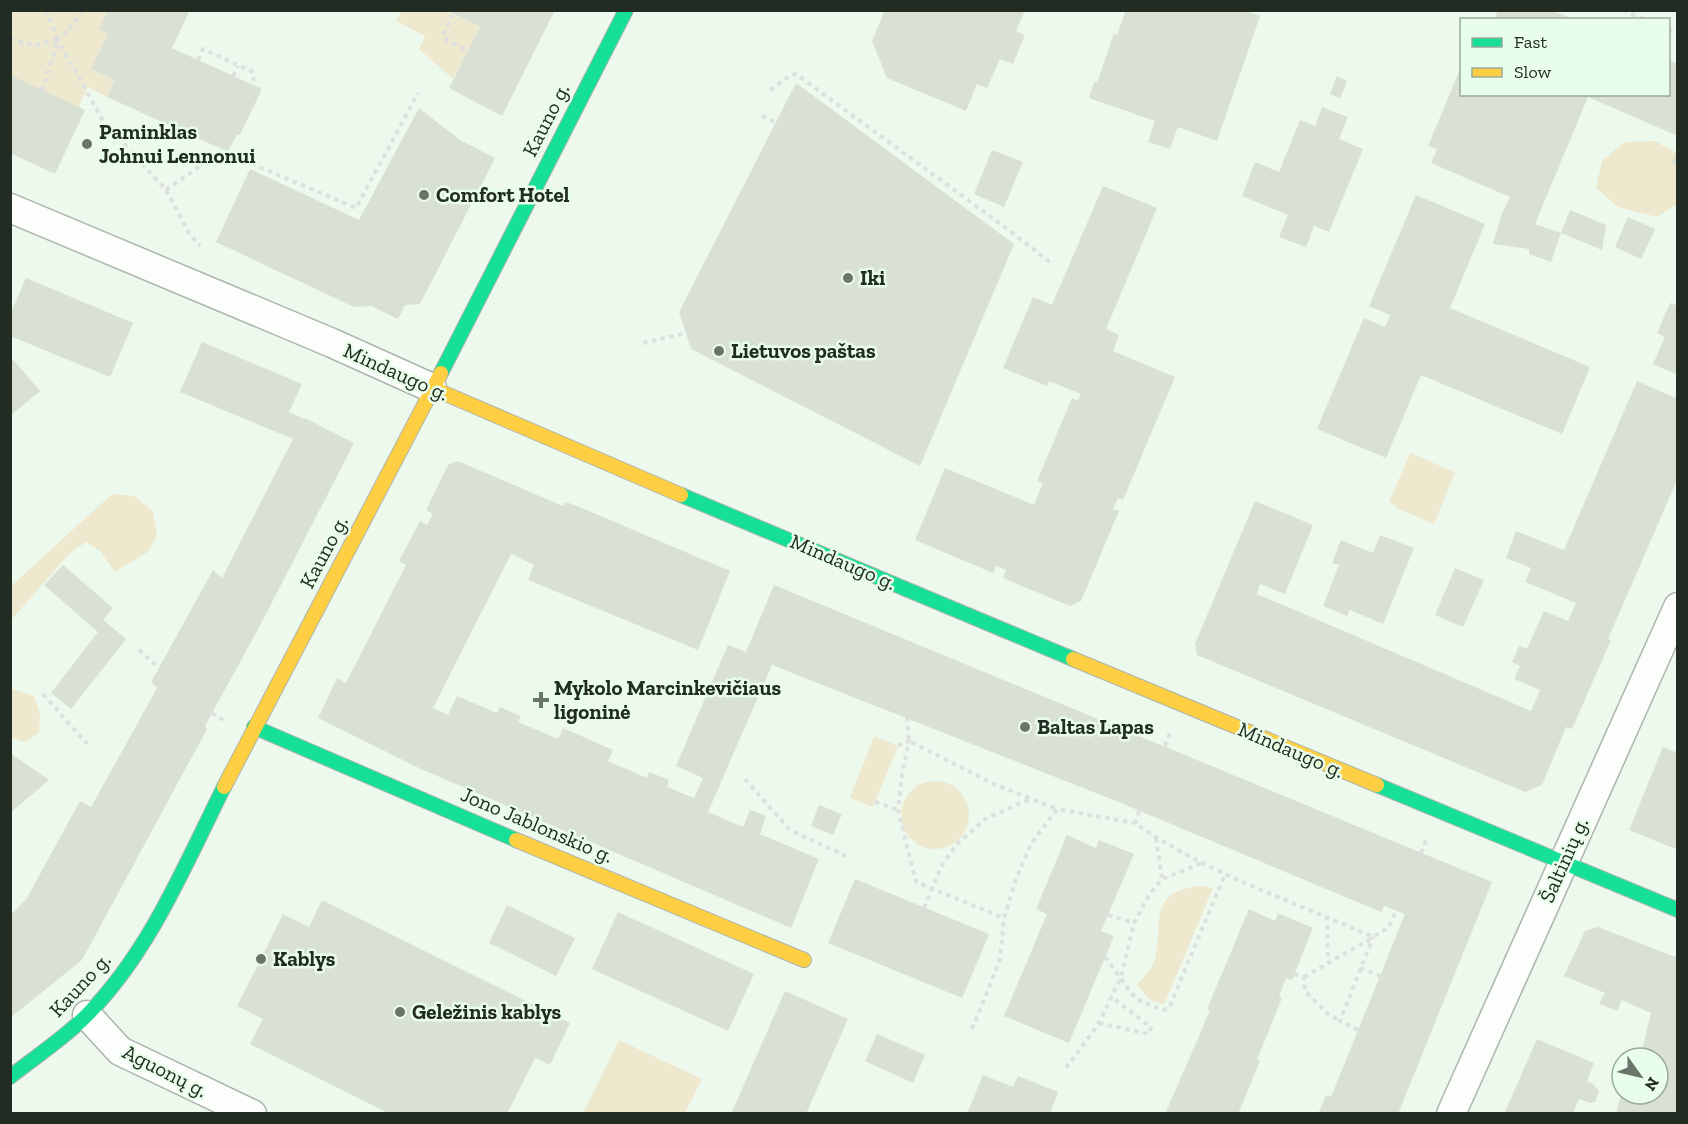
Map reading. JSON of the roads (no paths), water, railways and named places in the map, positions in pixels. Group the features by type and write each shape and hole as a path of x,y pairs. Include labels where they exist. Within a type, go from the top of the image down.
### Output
{"main road":[{"name":"Kauno g.","path":"10,1077 87,1015 122,975 172,891 254,727 403,447 626,10"},
{"name":"Mindaugo g.","path":"432,388 610,465 1677,909"},
{"name":"Jono Jablonskio g.","path":"254,727 804,960"}],"street":[{"name":"Mindaugo g.","path":"10,208 322,339 432,388"},
{"name":"Šaltinių g.","path":"1451,1113 1677,607"},
{"name":"Aguonų g.","path":"87,1015 120,1051 252,1113"}],"place":[{"name":"Paminklas Johnui Lennonui","path":"87,144"},
{"name":"Comfort Hotel","path":"424,195"},
{"name":"Iki","path":"848,278"},
{"name":"Lietuvos paštas","path":"719,351"},
{"name":"Mykolo Marcinkevičiaus ligoninė","path":"541,700"},
{"name":"Baltas Lapas","path":"1025,727"},
{"name":"Kablys","path":"261,959"},
{"name":"Geležinis kablys","path":"400,1012"}]}
